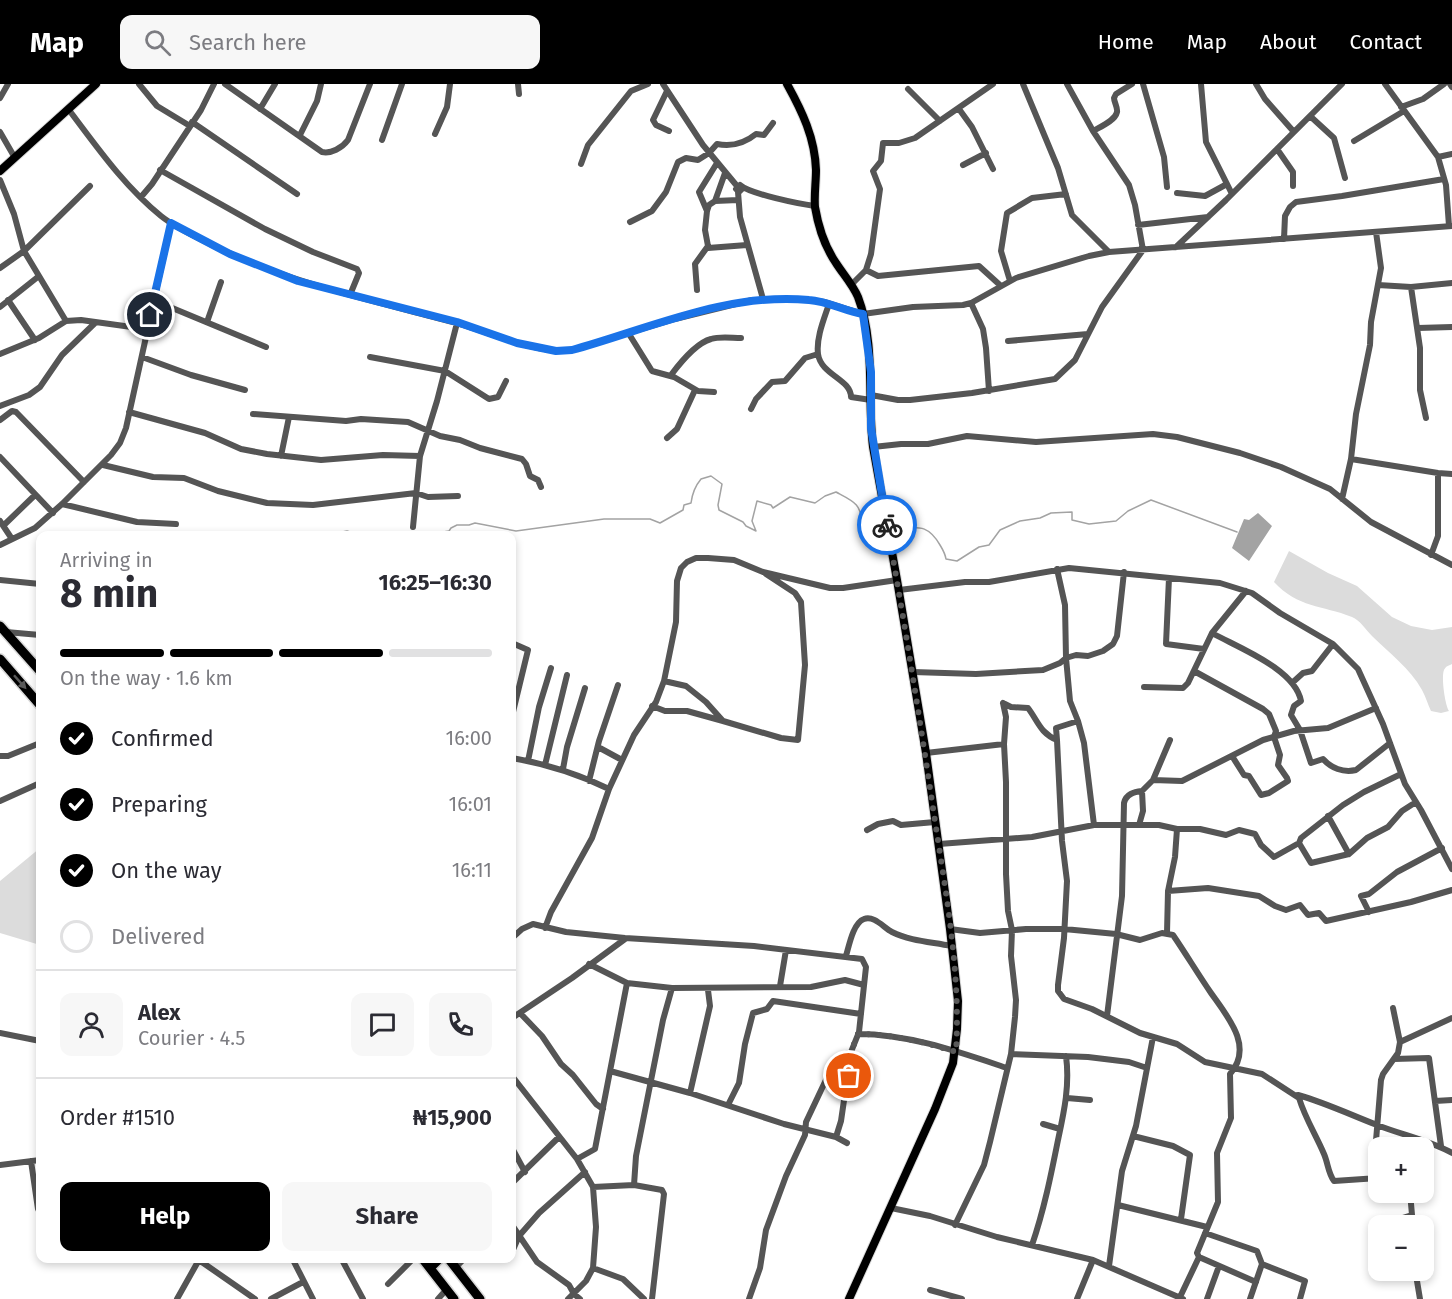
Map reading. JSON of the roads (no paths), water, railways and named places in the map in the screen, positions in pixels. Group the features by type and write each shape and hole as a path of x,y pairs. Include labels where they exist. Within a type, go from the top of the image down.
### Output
{"highway":[{"path":"3,629 36,666"},
{"path":"0,659 36,700"},
{"path":"426,1263 454,1299"},
{"path":"429,1268 434,1263"},
{"path":"452,1263 480,1299"}],"main road":[{"path":"0,171 96,84"},
{"path":"787,84 808,126 816,167 815,206 828,248 858,298 863,314 871,372 873,447 926,753 958,1002 956,1052 935,1109 849,1299"}],"street":[{"path":"0,98 9,84"},
{"path":"82,98 88,84"},
{"path":"139,84 157,106 191,124 297,194"},
{"path":"141,197 204,106 214,84"},
{"path":"225,84 326,153 342,146 348,140 370,84"},
{"path":"261,109 275,84"},
{"path":"300,135 317,101 321,84"},
{"path":"382,140 402,84"},
{"path":"435,134 447,107 450,84"},
{"path":"518,84 519,94"},
{"path":"581,164 588,146 630,87 648,84"},
{"path":"663,84 709,153 739,189 815,206"},
{"path":"851,285 866,270 872,254 880,189 873,171 882,159 882,145 885,142 899,143 915,138 993,84"},
{"path":"1023,84 1058,168 1075,220 1093,234 1109,252"},
{"path":"829,304 821,329 818,354 824,366 851,390 851,398 909,400 988,391 1055,379 1075,360 1114,288 1143,250 1129,185 1093,131 1067,84"},
{"path":"1093,131 1108,123 1116,115 1114,98 1116,94 1132,84"},
{"path":"1143,84 1164,157 1167,187"},
{"path":"1201,84 1206,142 1232,194"},
{"path":"1256,84 1265,99 1294,132"},
{"path":"1175,248 1342,84"},
{"path":"69,110 120,177 141,197 171,223 230,254 285,277 457,322 517,343 564,351 714,308 763,299 809,300 863,314 970,303 1010,281 1109,252 1451,226 1447,183 1438,157 1385,84"},
{"path":"1354,141 1444,84"},
{"path":"908,89 940,121"},
{"path":"667,91 653,120 656,125 669,131"},
{"path":"959,109 972,127 993,169"},
{"path":"1310,116 1334,138 1345,178"},
{"path":"630,222 649,213 666,192 678,162 686,158 698,160 717,144 729,145 745,142 756,134 764,135 773,123"},
{"path":"0,132 15,158"},
{"path":"1277,149 1293,172 1293,186"},
{"path":"963,165 986,153"},
{"path":"1438,157 1452,154"},
{"path":"708,248 705,230 706,211 699,192 717,164"},
{"path":"160,170 265,229 313,252 357,269 359,273 350,295"},
{"path":"715,201 725,173"},
{"path":"0,180 14,214 24,251 66,321"},
{"path":"1284,239 1285,216 1296,202 1447,183"},
{"path":"1177,193 1205,196 1227,184"},
{"path":"0,268 24,251 90,186"},
{"path":"739,189 740,217 763,299"},
{"path":"1010,281 1001,248 1007,213 1032,198 1066,194"},
{"path":"706,211 715,201 738,200"},
{"path":"1138,225 1209,217"},
{"path":"0,545 35,528 53,513 103,465 123,436 171,223"},
{"path":"1342,500 1351,459 1356,414 1370,345 1371,322 1378,285 1381,260 1376,232"},
{"path":"697,290 695,264 708,248 747,246"},
{"path":"866,270 878,276 979,266 1001,286"},
{"path":"0,307 39,276"},
{"path":"207,322 221,282"},
{"path":"1378,285 1411,287 1452,283"},
{"path":"1411,287 1420,348 1419,386 1426,418"},
{"path":"8,300 35,340"},
{"path":"153,300 266,347"},
{"path":"970,303 982,329 986,348 988,391"},
{"path":"0,354 35,340 66,321 81,320 146,329"},
{"path":"413,527 420,456 429,431 457,322"},
{"path":"0,406 29,395 40,387 62,355 95,323"},
{"path":"1418,328 1452,327"},
{"path":"629,334 649,369 655,373 671,375 695,390 714,392"},
{"path":"1008,341 1088,334"},
{"path":"671,375 693,351 705,342 714,338 741,338"},
{"path":"751,409 756,399 772,382 785,381 805,358 818,354"},
{"path":"142,357 191,375 245,390"},
{"path":"370,357 445,371 489,399 498,397 506,381"},
{"path":"667,438 677,429 695,390"},
{"path":"0,420 12,411 16,412 84,482"},
{"path":"129,412 206,433 241,449 281,456 321,460 383,455 420,456"},
{"path":"253,414 408,422 429,431 522,459 530,476 538,480 541,487"},
{"path":"281,456 289,417"},
{"path":"873,447 928,444 967,436 1036,442 1154,434 1177,437 1240,453 1281,467 1330,489 1371,522 1452,565"},
{"path":"0,457 53,513"},
{"path":"1351,459 1452,474"},
{"path":"103,465 153,477 184,478 218,491 267,503 313,505 416,493 428,497 458,496"},
{"path":"1431,555 1438,536 1438,473"},
{"path":"12,539 2,523 35,495"},
{"path":"62,504 137,522 176,524"},
{"path":"545,928 551,912 592,838 622,760 656,702 664,681 676,622 677,580 684,564 693,559 734,560 764,572 830,588 897,580"},
{"path":"899,590 965,582 989,582 1057,570 1086,568 1220,583 1246,591 1333,644 1358,669 1376,708 1401,774 1452,869"},
{"path":"1057,570 1065,605 1066,658 1071,706 1078,721 1086,757 1094,825"},
{"path":"652,706 665,711 687,711 781,738 798,740 805,665 801,602 795,593 764,572"},
{"path":"913,672 976,674 1043,670 1066,658 1076,655 1088,656 1103,651 1113,644 1116,636 1124,572"},
{"path":"1169,578 1166,644 1204,650"},
{"path":"0,580 36,584"},
{"path":"1144,687 1183,688 1194,672 1212,633 1246,591"},
{"path":"3,629 36,634"},
{"path":"1212,633 1280,670 1299,690 1301,701 1294,706 1291,715 1300,730 1311,763 1323,759 1330,767 1349,772 1359,769 1390,743"},
{"path":"516,644 528,650 516,695"},
{"path":"1292,683 1304,673 1312,671 1333,644"},
{"path":"528,761 539,707 551,668"},
{"path":"1194,672 1269,714 1276,732 1274,737 1280,755 1278,765 1288,781 1266,795 1261,795 1232,756"},
{"path":"544,765 567,675"},
{"path":"664,681 686,686 723,721"},
{"path":"589,780 618,685"},
{"path":"563,769 567,747 585,688"},
{"path":"955,1225 984,1165 1011,1054 1016,1000 1011,956 1012,930 1007,903 1004,744 1006,717 1003,703 1028,708 1038,726 1047,736 1057,740"},
{"path":"1153,780 1182,781 1263,740 1300,730 1328,728 1376,708"},
{"path":"1078,721 1056,728 1067,881 1058,978 1060,996 1107,1016 1124,1026 1177,1044 1205,1062 1262,1074 1298,1095 1441,1146 1452,1153"},
{"path":"1107,1016 1122,896 1125,799 1135,792 1142,791 1153,780 1170,740"},
{"path":"926,753 1004,744"},
{"path":"0,756 8,756 36,745"},
{"path":"598,747 622,760"},
{"path":"516,759 563,769 609,789"},
{"path":"939,844 1044,835 1094,825 1159,825 1177,829 1200,829 1226,835 1239,830 1255,834 1261,845 1274,857 1299,843 1301,838 1328,816 1364,792 1401,774"},
{"path":"0,801 36,785"},
{"path":"1139,825 1143,811 1142,791"},
{"path":"1299,843 1311,863 1349,854 1367,838 1388,827 1402,811 1416,802"},
{"path":"1328,816 1349,854"},
{"path":"867,830 878,824 893,821 901,825 935,822"},
{"path":"1167,933 1168,891 1175,857 1177,829"},
{"path":"1369,912 1361,896 1369,894 1398,872 1442,848"},
{"path":"1168,891 1208,888 1259,896 1286,910 1300,906 1308,915 1319,913 1326,921 1452,890"},
{"path":"846,956 859,922 866,918 873,919 906,938 951,946"},
{"path":"516,935 533,924 545,928 626,938 754,946 859,957 866,967 861,1014 858,1034 851,1052 841,1121 836,1137"},
{"path":"891,1208 930,1216 997,1237 1093,1260 1181,1298 1199,1257 1197,1253 1220,1195 1218,1150 1231,1118 1230,1074 1235,1070 1239,1060 1238,1038 1230,1019 1173,935 1167,933 1151,935 1140,940 1116,934 1064,929 980,933 950,929"},
{"path":"516,1016 626,938"},
{"path":"728,1105 739,1083 753,1013 767,1009 773,1001 786,950"},
{"path":"589,964 627,983 672,988 708,990 778,986 811,987 845,980 864,985"},
{"path":"577,1159 595,1149 627,983"},
{"path":"634,1185 636,1156 663,1020 672,988"},
{"path":"690,1093 710,1006 708,990"},
{"path":"773,1001 861,1014"},
{"path":"1377,1137 1381,1080 1398,1053 1400,1042 1393,1008"},
{"path":"520,1013 542,1036 561,1064 596,1104 603,1108"},
{"path":"1400,1042 1452,1018"},
{"path":"0,1034 36,1040"},
{"path":"858,1034 927,1043 1007,1068"},
{"path":"1109,1266 1122,1171 1133,1136 1154,1037"},
{"path":"749,1299 760,1268 766,1230 786,1176 805,1135 804,1128 833,1065 840,1056 851,1052"},
{"path":"1011,1054 1129,1062 1147,1068"},
{"path":"1032,1245 1052,1178 1067,1098 1066,1056"},
{"path":"1394,1059 1429,1058 1441,1146"},
{"path":"610,1071 690,1093 784,1124 836,1137 847,1143"},
{"path":"516,1081 577,1159 593,1188 596,1227 593,1268 586,1281 568,1299"},
{"path":"1298,1095 1306,1119 1325,1155 1330,1175 1334,1181 1368,1179"},
{"path":"1067,1098 1090,1100"},
{"path":"1435,1101 1452,1100"},
{"path":"1043,1125 1060,1129"},
{"path":"1133,1136 1173,1146 1190,1155 1181,1219"},
{"path":"516,1180 559,1137"},
{"path":"516,1155 525,1172"},
{"path":"0,1165 36,1160"},
{"path":"30,1161 36,1197"},
{"path":"516,1243 519,1236 539,1213 585,1172"},
{"path":"593,1188 634,1185 660,1188 664,1194 652,1299"},
{"path":"1118,1205 1181,1219 1257,1251 1262,1264 1250,1299"},
{"path":"516,1231 537,1262 569,1285 580,1299"},
{"path":"1199,1257 1256,1282"},
{"path":"1077,1299 1093,1260"},
{"path":"177,1299 197,1263"},
{"path":"205,1263 255,1299"},
{"path":"294,1263 313,1299"},
{"path":"344,1263 363,1299"},
{"path":"388,1284 409,1263"},
{"path":"455,1268 460,1263"},
{"path":"1262,1264 1305,1281 1300,1299"},
{"path":"1207,1299 1219,1266"},
{"path":"593,1268 623,1279 644,1299"},
{"path":"1417,1281 1420,1299"},
{"path":"271,1299 303,1282"},
{"path":"438,1299 446,1290"},
{"path":"930,1290 946,1297 962,1299"}],"waterway":[{"path":"516,531 604,519 650,519 660,523 683,510 684,505 691,503 699,481 711,476 722,484 719,510 756,531 752,521 757,501 771,505 773,508 790,497 815,503 836,492 856,504 863,525 871,531 884,529"},
{"path":"892,528 925,529 935,537 946,559 957,561 979,547 989,545 1000,530 1020,521 1040,518 1051,513 1072,512 1072,520 1089,524 1116,521 1128,511 1151,500 1237,532"},
{"path":"449,531 457,525 475,523 516,531"}]}
